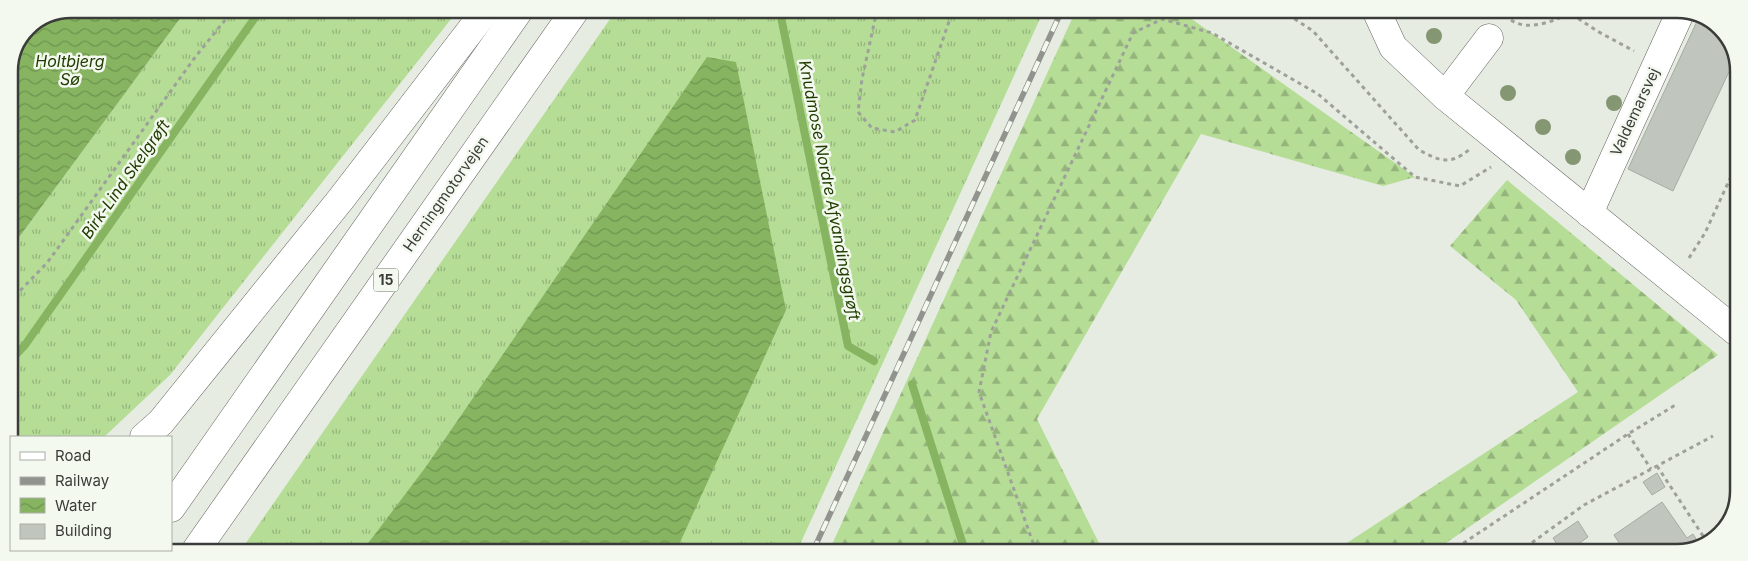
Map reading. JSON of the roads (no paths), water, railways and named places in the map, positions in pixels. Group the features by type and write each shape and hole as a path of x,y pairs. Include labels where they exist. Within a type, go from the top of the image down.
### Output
{"main road":[{"path":"145,436 161,422 341,200 480,18"},
{"path":"172,507 514,18"},
{"name":"Herningmotorvejen","path":"200,544 570,18"},
{"path":"1380,18 1394,47 1445,96 1730,326"},
{"name":"Valdemarsvej","path":"1589,213 1678,18"},
{"path":"1445,96 1489,38"}],"water":[{"name":"Holtbjerg Sø","path":"180,18 18,239 18,70 19,60 26,41 41,26 60,19"},
{"path":"707,57 736,62 786,310 679,544 368,544 425,468"}],"waterway":[{"name":"Birk-Lind Skelgrøft","path":"18,352 255,18"},
{"name":"Knudmose Nordre Afvandingsgrøft","path":"781,18 848,346 874,361"},
{"name":"Knudmose Nordre Afvandingsgrøft","path":"912,384 963,544"}],"railway":[{"path":"816,544 1058,18"}]}
